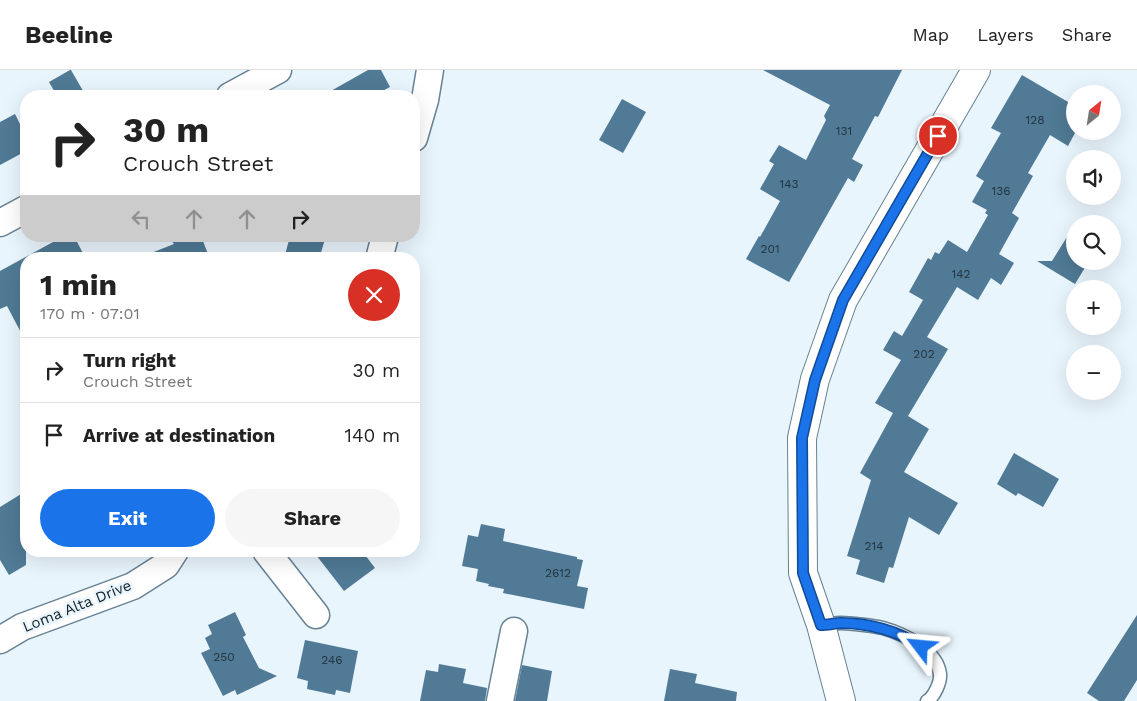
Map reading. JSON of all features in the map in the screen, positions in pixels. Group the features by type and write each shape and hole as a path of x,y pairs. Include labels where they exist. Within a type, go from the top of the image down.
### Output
{"street":[{"path":"241,90 278,70"},
{"path":"420,117 430,70"},
{"path":"841,701 821,625 803,573 802,438 815,380 843,300 976,70"},
{"path":"0,223 20,212"},
{"name":"Loma Alta Drive","path":"0,640 22,627 133,586 166,565 172,557"},
{"path":"271,557 316,615"},
{"path":"500,701 514,631"}],"lane":[{"path":"821,625 841,623 882,628 913,640 930,654 939,666 941,678 932,698 928,701"}],"building":[{"path":"71,70 83,90 54,90 49,82"},
{"path":"368,70 381,70 390,87 384,90 333,90"},
{"path":"763,70 902,70 878,117 875,116 852,159 863,165 854,182 848,178 789,282 746,259 780,201 760,189 774,164 769,161 779,145 806,160 826,120 824,116 830,105"},
{"path":"1022,75 1066,101 1066,140 1071,140 1068,146 1050,135 1028,173 1033,176 1012,213 1019,218 999,254 1014,263 1001,285 991,278 978,300 957,287 927,337 948,349 908,416 929,429 904,472 958,503 939,535 909,517 893,568 889,567 884,583 856,574 860,560 847,556 871,480 860,473 893,413 875,403 901,360 883,350 894,331 902,336 923,300 909,292 928,258 931,260 935,252 939,254 948,240 967,252 988,215 985,213 987,210 972,202 984,181 976,176 1001,133 991,128"},
{"path":"622,99 646,112 623,153 599,140"},
{"path":"15,114 20,124 20,154 0,165 0,122"},
{"path":"1066,238 1066,270 1084,270 1077,280 1068,280 1037,261 1052,261"},
{"path":"53,242 77,242 82,252 35,252"},
{"path":"172,242 203,242 207,252 154,252 174,244"},
{"path":"288,242 324,242 321,252 286,252"},
{"path":"20,260 20,331 7,306 0,309 0,271"},
{"path":"1014,453 1059,479 1043,507 1018,493 1016,496 997,484"},
{"path":"20,495 20,557 26,557 26,565 9,575 0,560 0,507"},
{"path":"481,524 505,529 503,541 577,557 577,559 583,560 577,586 588,588 584,609 503,593 504,589 488,586 489,584 476,581 478,569 462,566 468,535 478,537"},
{"path":"318,557 367,557 375,568 344,591"},
{"path":"235,612 246,635 243,637 259,668 277,676 237,695 235,690 223,696 201,653 210,649 205,638 212,634 208,625"},
{"path":"1137,615 1137,680 1124,701 1099,701 1087,693"},
{"path":"305,640 358,651 350,693 336,690 335,695 307,689 308,681 297,678"},
{"path":"439,664 466,669 463,683 487,688 485,701 420,701 426,670 438,672"},
{"path":"522,665 552,671 547,701 515,701"},
{"path":"670,669 697,674 695,683 737,692 736,701 664,701"}],"route":[{"path":"921,647 913,640 882,628 841,623 821,625 803,573 802,438 815,380 843,300 938,136"}]}
